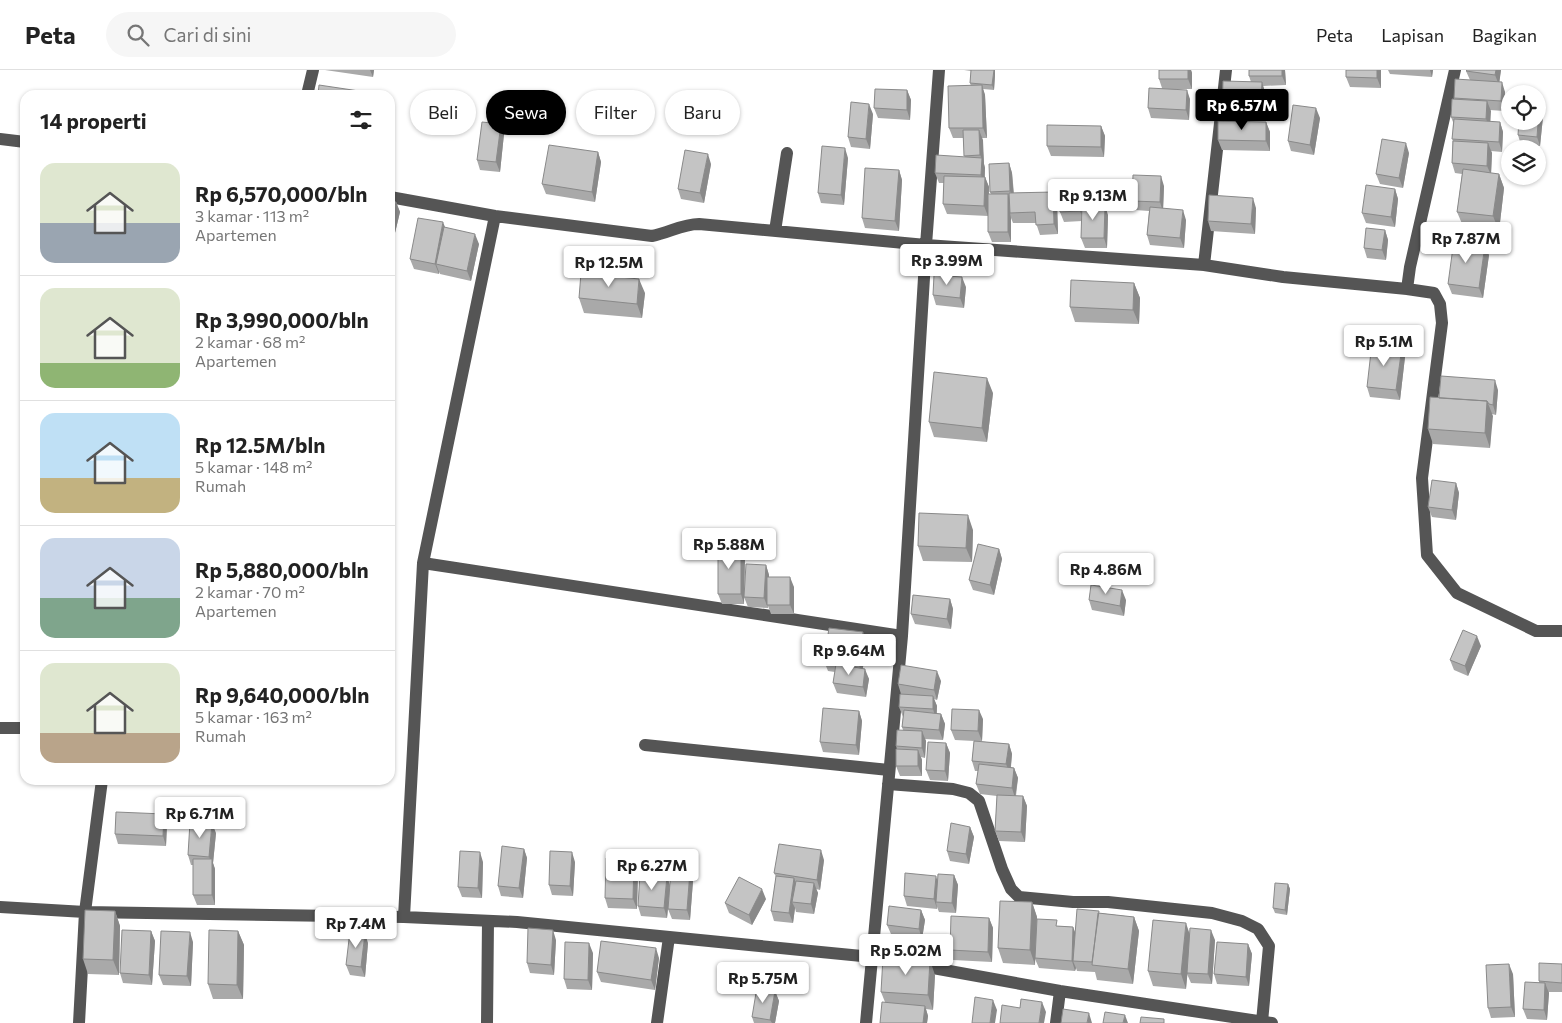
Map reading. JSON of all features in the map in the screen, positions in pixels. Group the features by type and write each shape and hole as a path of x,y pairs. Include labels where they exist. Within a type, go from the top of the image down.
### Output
{"street":[{"path":"308,90 313,70"},
{"path":"866,1023 902,636 926,245 939,70"},
{"path":"1204,265 1226,70"},
{"path":"1407,289 1410,267 1455,70"},
{"path":"0,139 20,141"},
{"path":"775,231 787,153"},
{"path":"395,198 495,216 652,236 668,234 690,224 699,224 926,245 1204,265 1282,277 1434,293 1440,304 1442,323 1422,478 1427,555 1458,593 1536,631 1562,631"},
{"path":"404,917 423,563 495,216"},
{"path":"423,563 902,636"},
{"path":"0,728 20,728"},
{"path":"645,744 889,770"},
{"path":"0,907 85,912 404,917 488,921 668,937 872,957 1060,991 1267,1023 1269,946 1258,929 1242,921 1212,913 1108,902 1073,902 1019,897 1011,889 1002,869 979,801 969,793 953,789 888,784"},
{"path":"79,1023 85,912 101,785"},
{"path":"487,1023 488,921"},
{"path":"657,1023 668,937"},
{"path":"1056,1023 1060,991"}],"building":[{"path":"971,70 994,70 992,85 970,83"},
{"path":"1159,70 1188,70 1188,79 1159,79"},
{"path":"1249,70 1282,70 1282,76 1249,76"},
{"path":"1346,70 1377,70 1377,78 1346,77"},
{"path":"1467,70 1496,70 1495,75"},
{"path":"1455,79 1502,82 1501,101 1454,98"},
{"path":"1223,81 1262,82 1261,103 1246,102 1246,116 1222,116"},
{"path":"319,85 352,90 318,90"},
{"path":"982,85 983,128 949,128 948,86"},
{"path":"1149,88 1187,90 1186,110 1148,108"},
{"path":"875,89 907,90 907,110 874,108"},
{"path":"1452,99 1487,101 1486,119 1451,117"},
{"path":"851,102 869,104 866,139 848,137"},
{"path":"1293,105 1316,108 1310,145 1288,141"},
{"path":"1454,119 1500,122 1499,142 1452,139"},
{"path":"1218,121 1266,122 1266,141 1218,140"},
{"path":"482,122 486,122 486,135 500,135 496,162 477,160"},
{"path":"1047,125 1101,126 1101,147 1047,146"},
{"path":"963,130 979,130 980,155 964,156"},
{"path":"1518,130 1538,130 1537,137 1518,135"},
{"path":"1382,139 1406,143 1399,178 1376,174"},
{"path":"1453,141 1488,143 1487,166 1452,163"},
{"path":"549,145 598,152 592,192 542,184"},
{"path":"822,146 845,148 841,195 818,193"},
{"path":"685,150 708,154 700,193 678,189"},
{"path":"936,155 982,158 981,175 935,173"},
{"path":"1009,163 1010,191 990,192 989,164"},
{"path":"865,168 899,170 895,221 862,218"},
{"path":"1463,169 1499,174 1493,216 1457,212"},
{"path":"1133,175 1161,176 1160,202 1132,201"},
{"path":"944,176 985,177 984,206 943,204"},
{"path":"1078,183 1080,211 1060,212 1059,184"},
{"path":"1366,185 1395,189 1391,217 1362,213"},
{"path":"1053,192 1054,224 1036,225 1035,212 1010,213 1009,193"},
{"path":"988,194 1008,194 1008,232 988,232"},
{"path":"1209,195 1253,198 1251,224 1208,221"},
{"path":"1082,204 1105,205 1104,238 1081,238"},
{"path":"1150,207 1183,210 1180,238 1147,235"},
{"path":"418,218 443,222 435,264 410,259"},
{"path":"444,227 475,234 467,271 436,264"},
{"path":"1366,228 1385,230 1382,250 1364,248"},
{"path":"1454,240 1485,245 1479,288 1448,284"},
{"path":"581,273 639,279 637,304 579,298"},
{"path":"934,275 962,277 960,298 933,295"},
{"path":"1071,280 1134,283 1133,310 1070,307"},
{"path":"1372,343 1402,347 1396,390 1367,387"},
{"path":"934,372 987,378 982,428 929,422"},
{"path":"1441,376 1495,380 1493,405 1487,401 1439,398"},
{"path":"1430,397 1487,401 1485,433 1428,429"},
{"path":"1432,480 1456,483 1452,510 1428,507"},
{"path":"919,513 968,515 966,548 918,546"},
{"path":"978,544 999,549 990,585 969,580"},
{"path":"718,545 741,545 741,594 718,594"},
{"path":"746,564 766,565 764,598 744,597"},
{"path":"767,577 790,577 790,605 767,605"},
{"path":"1091,585 1122,590 1120,606 1089,600"},
{"path":"913,595 950,599 947,619 911,614"},
{"path":"829,628 863,632 859,665 824,661"},
{"path":"1463,630 1477,636 1465,666 1450,660"},
{"path":"836,664 865,669 863,687 833,683"},
{"path":"901,665 937,671 934,690 898,684"},
{"path":"900,694 933,696 933,709 899,707"},
{"path":"823,708 859,711 856,745 820,742"},
{"path":"952,709 979,710 978,731 951,730"},
{"path":"904,710 941,714 939,730 902,727"},
{"path":"897,730 922,731 922,748 896,746"},
{"path":"974,741 1009,744 1006,764 972,761"},
{"path":"928,742 946,743 945,771 926,770"},
{"path":"896,749 918,750 918,766 896,766"},
{"path":"979,764 1014,768 1012,788 976,784"},
{"path":"997,795 1023,796 1021,832 995,831"},
{"path":"116,812 164,814 163,836 115,834"},
{"path":"190,822 212,823 209,857 188,855"},
{"path":"951,823 970,827 966,854 947,851"},
{"path":"779,844 821,850 817,880 774,873"},
{"path":"502,846 524,849 519,888 498,886"},
{"path":"460,851 480,852 478,888 458,887"},
{"path":"550,851 572,852 570,886 549,885"},
{"path":"606,858 634,860 633,899 605,898"},
{"path":"193,859 212,859 212,895 193,895"},
{"path":"671,870 690,871 687,910 668,909"},
{"path":"905,873 936,876 934,899 904,896"},
{"path":"640,874 667,876 664,908 638,906"},
{"path":"938,874 954,875 952,903 936,902"},
{"path":"776,876 794,878 789,913 771,911"},
{"path":"739,877 762,889 749,915 725,903"},
{"path":"796,881 814,883 811,904 792,902"},
{"path":"1275,883 1288,884 1285,910 1273,908"},
{"path":"1000,901 1032,902 1030,950 998,948"},
{"path":"889,906 921,910 919,929 887,925"},
{"path":"1077,909 1099,911 1092,962 1073,961"},
{"path":"85,910 115,911 113,960 83,959"},
{"path":"1098,913 1134,917 1128,969 1092,965"},
{"path":"951,916 989,918 988,952 950,950"},
{"path":"1037,919 1057,920 1056,926 1073,927 1072,961 1035,958"},
{"path":"1153,920 1186,923 1181,974 1148,971"},
{"path":"528,928 553,930 551,965 527,963"},
{"path":"1190,928 1211,930 1208,974 1187,973"},
{"path":"122,930 151,931 149,975 120,973"},
{"path":"209,930 238,931 237,985 208,984"},
{"path":"161,931 190,932 187,976 159,975"},
{"path":"350,931 365,933 361,967 346,965"},
{"path":"601,941 656,948 651,980 597,972"},
{"path":"565,942 589,943 588,980 564,979"},
{"path":"1217,942 1248,944 1246,977 1214,974"},
{"path":"883,957 930,960 928,995 881,992"},
{"path":"1539,963 1562,964 1562,983 1539,981"},
{"path":"1509,964 1511,1007 1488,1008 1486,965"},
{"path":"1525,982 1545,983 1544,1010 1523,1009"},
{"path":"757,987 775,991 770,1020 752,1017"},
{"path":"975,997 993,1000 990,1023 972,1023"},
{"path":"1021,999 1042,1002 1039,1023 1000,1023 1002,1005 1020,1008"},
{"path":"882,1002 925,1006 923,1023 880,1023"},
{"path":"1063,1009 1089,1013 1087,1023 1061,1023"},
{"path":"1105,1012 1125,1015 1123,1023 1103,1023"},
{"path":"1141,1017 1164,1019 1164,1023 1140,1023"}]}
